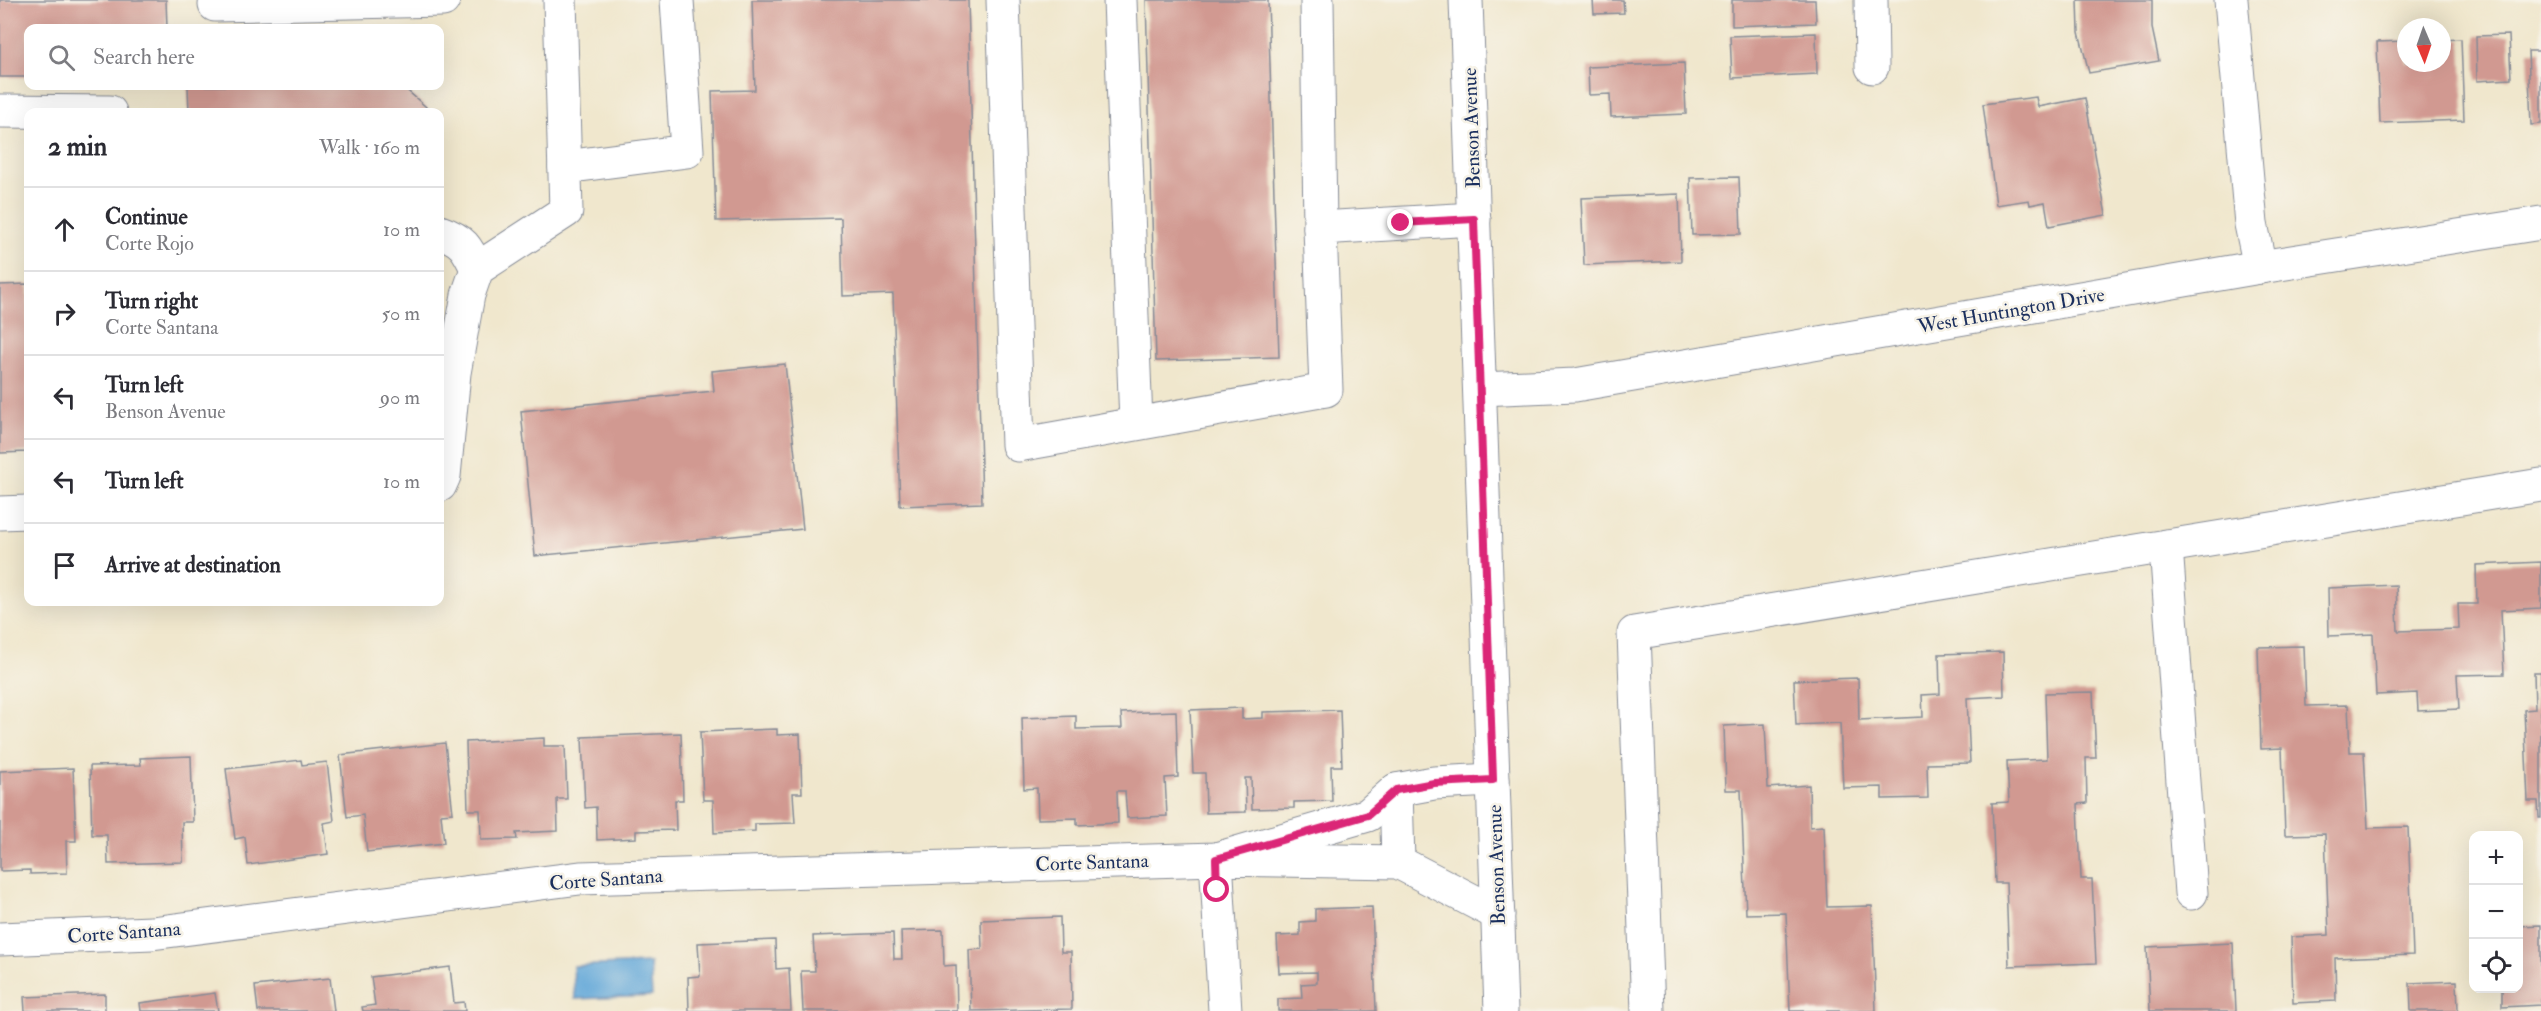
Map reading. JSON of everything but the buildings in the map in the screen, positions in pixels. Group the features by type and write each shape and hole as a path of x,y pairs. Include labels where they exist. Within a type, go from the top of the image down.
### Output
{"street":[{"path":"216,5 443,0"},
{"path":"444,476 454,373 468,295 477,269 566,211 560,0"},
{"path":"565,167 687,151 677,0"},
{"path":"1003,0 1018,445 1326,390 1320,228 1317,0"},
{"path":"1120,0 1136,423"},
{"name":"Benson Avenue","path":"1466,0 1501,1011"},
{"path":"1871,0 1872,66"},
{"path":"2231,0 2251,224 2260,267"},
{"path":"0,111 24,111"},
{"path":"1320,228 1474,219"},
{"name":"West Huntington Drive","path":"1480,389 1575,385 2260,267 2541,223"},
{"path":"444,234 456,238 467,247 477,269"},
{"path":"1648,1011 1635,633 2541,485"},
{"path":"0,513 24,512"},
{"path":"2166,546 2191,893"},
{"path":"1398,862 1396,790 1434,783 1493,780"},
{"name":"Corte Santana","path":"1216,859 1368,815 1396,790"},
{"path":"1216,859 1225,1011"},
{"name":"Corte Santana","path":"0,939 152,933 580,878 1216,859 1398,862 1498,914"}],"water":[{"path":"650,963 652,996 575,999 573,966"}],"route":[{"path":"1217,890 1216,859 1368,815 1396,790 1434,783 1493,780 1474,219 1401,223"}]}
